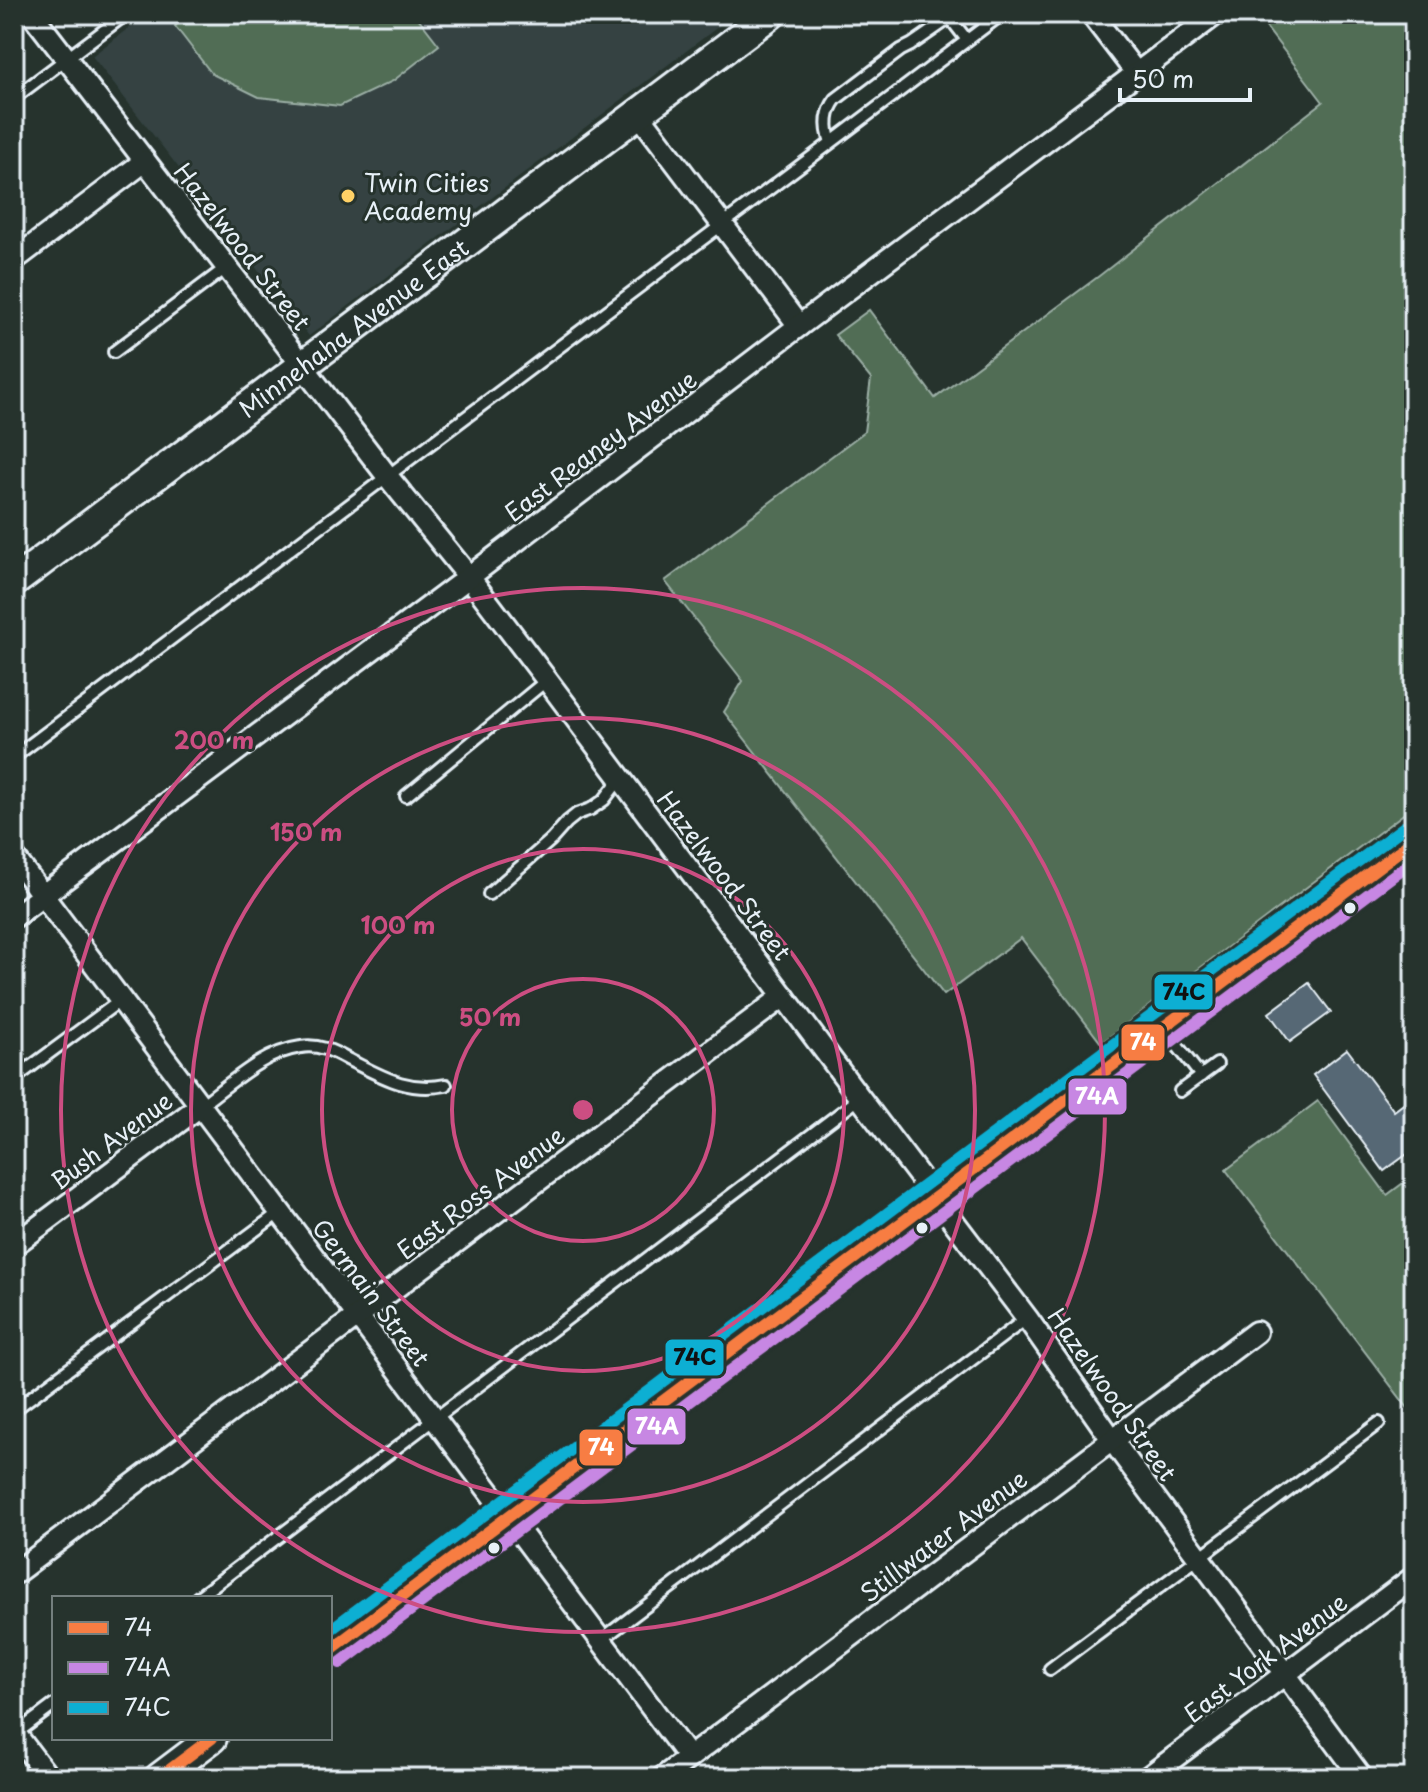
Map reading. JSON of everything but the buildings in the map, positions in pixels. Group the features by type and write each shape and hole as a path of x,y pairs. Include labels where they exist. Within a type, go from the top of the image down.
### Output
{"street":[{"name":"Hazelwood Street","path":"32,14 547,680 1027,1318 1198,1557 1362,1778"},
{"name":"Minnehaha Avenue East","path":"14,582 771,14"},
{"path":"1091,14 1137,74"},
{"name":"East Reaney Avenue","path":"14,917 1216,14"},
{"path":"638,113 799,326"},
{"path":"14,260 145,161"},
{"path":"332,1648 1414,840"},
{"name":"Germain Street","path":"14,857 689,1758"},
{"name":"East Ross Avenue","path":"14,1574 784,996"},
{"name":"Bush Avenue","path":"14,1245 200,1106"},
{"name":"Stillwater Avenue","path":"662,1778 1256,1332"},
{"name":"East York Avenue","path":"1147,1778 1414,1577"},
{"path":"15,1734 49,1778"},
{"path":"174,1771 210,1740"}],"lane":[{"path":"14,98 126,14"},
{"path":"14,757 1002,14"},
{"path":"831,142 827,122 829,109 836,99 901,50 953,16 967,40"},
{"path":"114,352 227,267"},
{"path":"406,796 547,680"},
{"path":"489,894 567,822 604,800 620,779"},
{"path":"14,1079 121,1000"},
{"path":"1163,1028 1201,1076"},
{"path":"200,1106 265,1060 300,1047 315,1046 333,1051 401,1084 419,1088 446,1085"},
{"path":"1180,1091 1217,1064"},
{"path":"200,1596 860,1098"},
{"path":"14,1410 280,1212"},
{"path":"601,1640 1027,1318"},
{"path":"1050,1669 1379,1423"},
{"path":"15,1734 52,1706"}],"shaded area":[{"name":"Twin Cities Academy","path":"147,14 735,14 309,336 92,56"}],"green space":[{"path":"191,14 415,14 439,45 393,81 340,106 259,97 212,74 175,26"},
{"path":"1256,14 1414,14 1414,806 1101,1043 1021,938 944,995 724,712 743,681 665,581 864,432 871,379 835,335 869,310 935,398 1099,276 1323,102"},
{"path":"1318,1101 1387,1195 1414,1175 1414,1416 1226,1170"}],"transit line":[{"name":"74C","path":"332,1629 1404,827"},
{"name":"74","path":"332,1649 1414,840"},
{"name":"74A","path":"340,1663 1414,860"},
{"name":"74","path":"159,1778 209,1740"}],"place":[{"name":"Twin Cities Academy","path":"348,196"}]}
